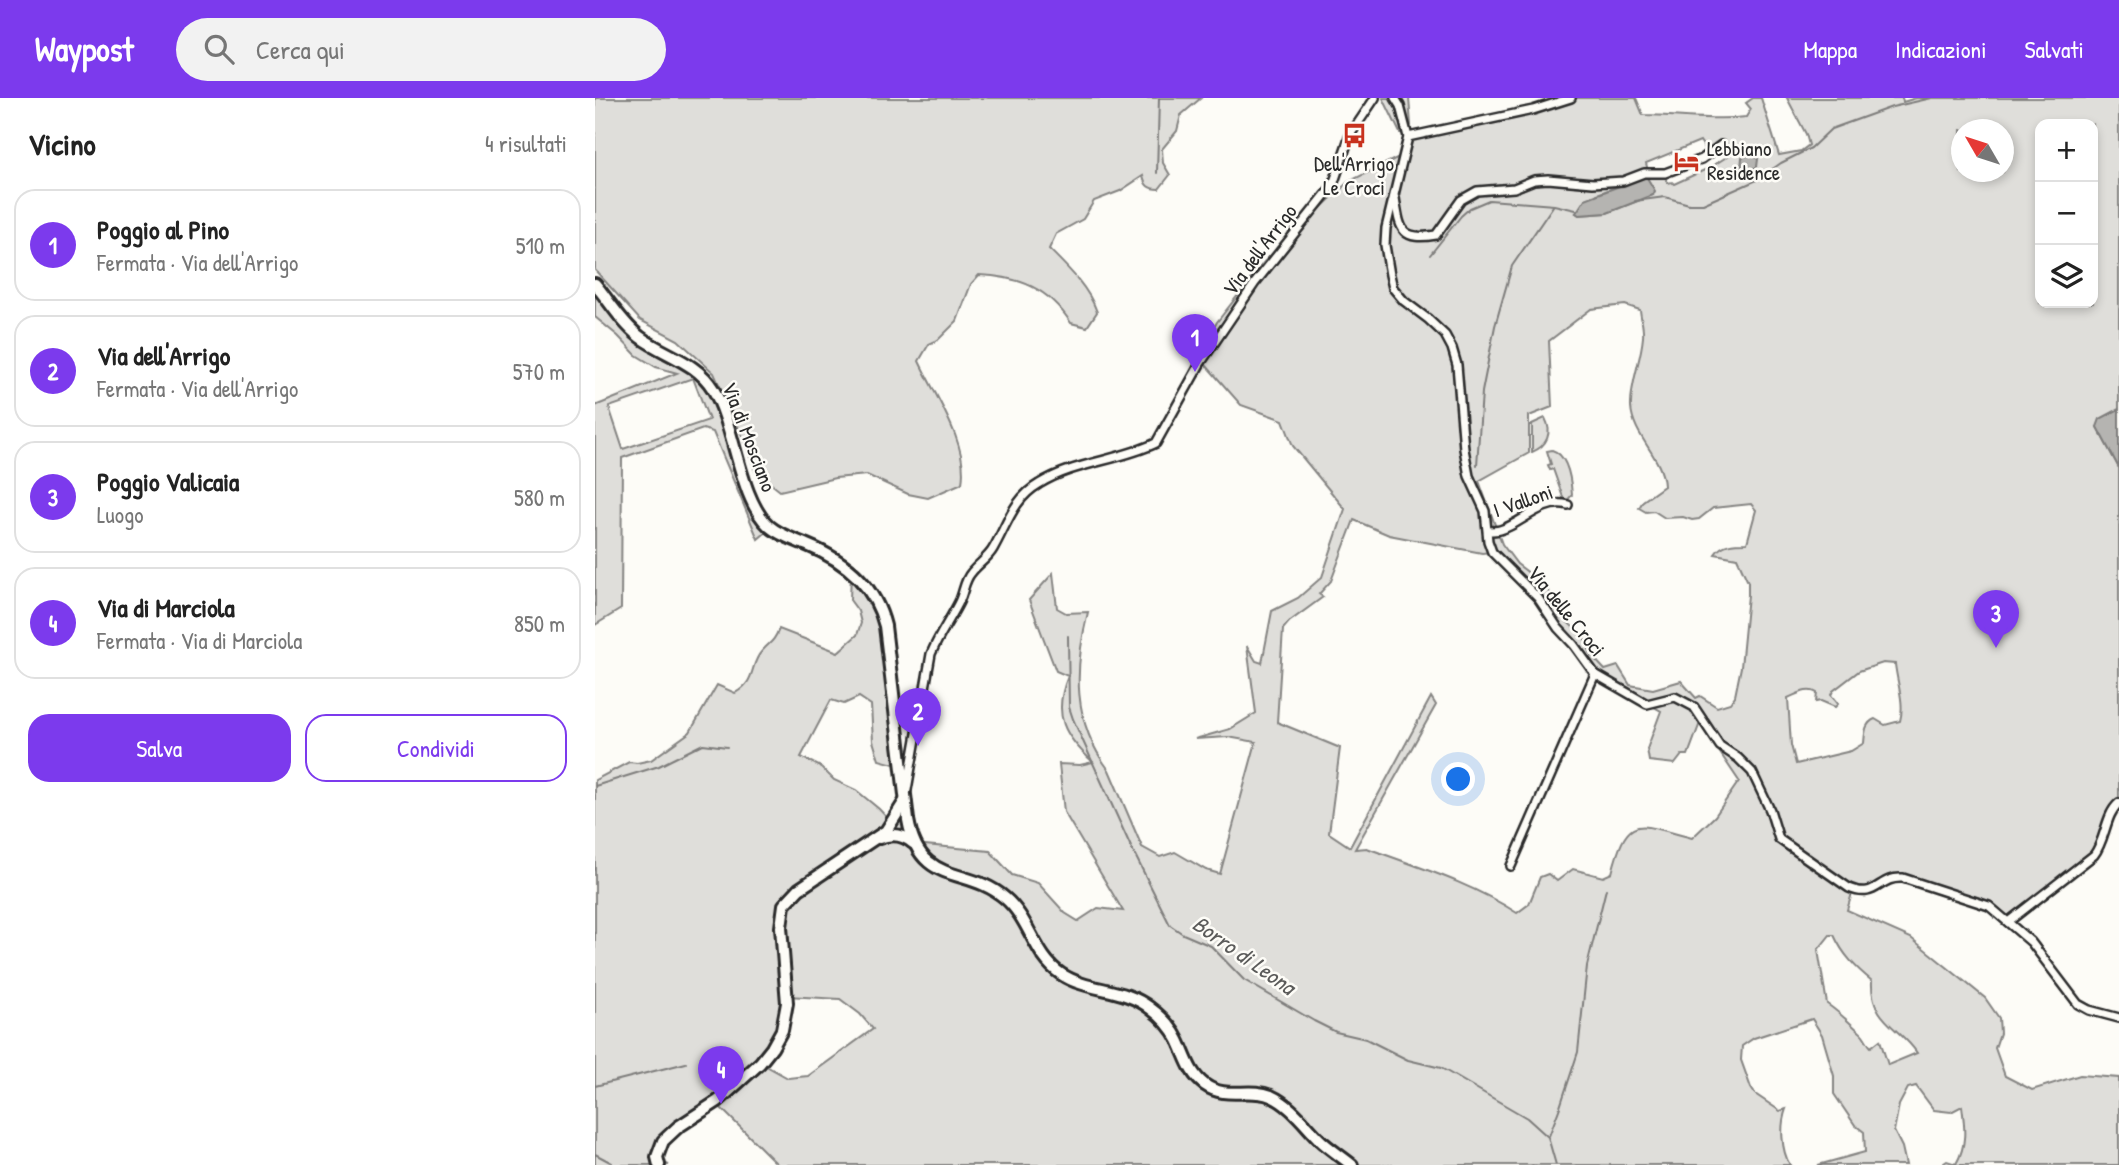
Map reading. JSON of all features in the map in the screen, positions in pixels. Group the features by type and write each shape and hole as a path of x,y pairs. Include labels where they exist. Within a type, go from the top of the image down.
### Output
{"main road":[{"name":"Via di Mosciano","path":"595,284 636,334 659,351 697,370 713,389 752,500 761,518 781,534 837,560 857,576 871,593 882,613 885,626 905,802 914,844"},
{"path":"659,1165 657,1157 663,1140 716,1102 760,1063 782,1030 787,1003 781,927 784,905 799,889 877,839 892,824 905,802"},
{"path":"877,839 893,834 903,836 938,869 1003,895 1020,913 1052,967 1082,983 1118,991 1149,1007 1177,1037 1188,1066 1206,1086 1225,1093 1255,1093 1274,1098 1352,1165"}],"street":[{"name":"Via dell'Arrigo","path":"905,802 931,654 959,601 965,583 993,549 1010,514 1028,491 1040,483 1062,473 1156,443 1200,364 1255,283 1333,185 1350,135 1375,98"},
{"name":"Via delle Croci","path":"1395,98 1400,106 1408,137 1386,228 1389,275 1393,288 1403,300 1445,335 1452,348 1457,365 1469,476 1485,511 1492,552 1538,598 1595,674 1647,704 1675,697 1694,707 1720,746 1752,772 1770,810 1779,839 1849,888 1867,893 1889,879 1903,878 1981,903 2031,942 2078,1004 2089,1010 2119,1018"},
{"path":"1408,137 1533,110 1571,98"},
{"path":"1395,194 1400,226 1405,233 1420,238 1436,235 1461,200 1478,191 1514,188 1534,180 1548,179 1593,183 1623,181 1644,173 1665,173 1702,159 1721,145"},
{"name":"I Valloni","path":"1489,531 1499,531 1552,505 1568,505"},
{"path":"1511,866 1595,674"},
{"path":"2008,922 2094,855 2102,845 2111,812 2119,803"}],"shaded area":[{"path":"595,98 1201,98 1181,115 1177,131 1162,149 1163,163 1170,175 1159,189 1148,186 1143,176 1120,191 1094,201 1083,219 1056,234 1049,249 1083,286 1097,312 1087,327 1071,323 1053,301 1032,287 1008,278 979,275 971,284 957,321 938,340 929,344 919,361 956,436 963,468 962,483 928,498 908,494 867,475 835,478 780,491 755,471 749,451 714,373 678,340 640,320 595,270"},
{"path":"1383,98 1409,98 1411,125 1407,133 1400,133"},
{"path":"1571,98 1636,98 1643,115 1720,118 1746,117 1751,109 1746,103 1753,98 1761,98 1779,155 1801,151 1809,145 1787,98 1902,98 1903,102 1916,98 2119,98 2119,409 2097,427 2119,468 2119,803 2102,845 2008,922 1989,906 1903,878 1875,889 1853,890 1847,910 1911,938 1985,998 1999,1018 2000,1033 1995,1048 2005,1076 2032,1090 2080,1075 2119,1078 2119,1165 1941,1165 1947,1161 1956,1164 1960,1157 1964,1136 1962,1106 1951,1112 1934,1110 1916,1086 1908,1088 1899,1105 1894,1131 1902,1147 1906,1165 1818,1165 1865,1152 1864,1132 1855,1125 1834,1094 1834,1076 1822,1035 1812,1019 1754,1038 1742,1046 1741,1060 1755,1094 1780,1111 1786,1109 1782,1137 1790,1165 778,1165 716,1103 671,1133 658,1161 669,1165 595,1165 595,780 629,762 651,760 690,732 717,685 735,693 747,683 758,656 779,629 838,652 857,635 861,623 858,611 850,600 851,571 882,613 901,766 879,760 873,741 871,705 859,697 844,704 831,700 801,757 821,767 834,780 856,790 892,823 905,801 914,844 990,851 1012,875 1038,883 1065,913 1078,921 1098,908 1123,911 1064,812 1059,764 1080,765 1093,762 1068,734 1064,724 1061,702 1068,676 1056,671 1029,600 1053,573 1057,608 1066,613 1088,612 1080,654 1079,694 1082,714 1088,733 1109,770 1142,847 1160,857 1175,852 1206,870 1220,874 1256,742 1228,737 1195,739 1230,729 1256,713 1247,646 1256,661 1262,663 1272,611 1298,598 1322,577 1345,509 1293,446 1283,420 1241,405 1198,356 1217,322 1264,262 1348,182 1399,157 1403,140","holes":["1700,141 1706,150 1719,142 1728,156 1674,184 1668,183 1665,176 1649,175 1646,163","1640,178 1653,195 1607,213 1576,213 1597,194","1625,305 1640,310 1643,337 1631,407 1637,428 1659,466 1664,486 1643,501 1639,508 1646,512 1654,511 1665,518 1683,517 1692,520 1699,519 1713,508 1751,504 1756,510 1747,543 1725,546 1715,554 1737,558 1748,582 1741,667 1735,696 1730,703 1717,707 1700,696 1696,698 1681,681 1653,689 1630,685 1618,666 1605,670 1592,656 1584,637 1562,617 1557,602 1542,583 1517,564 1502,544 1479,481 1529,453 1529,416 1552,407 1549,341 1591,309","1354,520 1389,535 1482,553 1492,552 1539,597 1595,674 1661,711 1647,749 1649,761 1675,764 1682,755 1688,755 1700,723 1739,781 1715,816 1692,838 1659,829 1638,827 1630,831 1624,839 1612,873 1603,877 1573,869 1557,881 1548,874 1540,877 1529,904 1517,913 1444,876 1367,848 1355,849 1436,705 1431,697 1350,847 1329,833 1340,748 1277,722 1283,629 1323,597 1319,594 1331,581","1883,663 1895,664 1901,700 1900,721 1885,725 1875,719 1867,725 1864,743 1851,751 1796,764 1791,745 1788,698 1814,691 1817,693 1816,702 1821,701 1835,707 1838,704 1831,695 1833,691 1859,671","1830,935 1834,935 1850,961 1872,981 1873,995 1881,1015 1917,1053 1888,1065 1880,1040 1871,1047 1862,1034 1827,1004 1818,950","787,996 840,999 860,1014 873,1029 808,1076 788,1078 761,1063 772,1048"]},
{"path":"1752,154 1758,159 1757,167 1744,173 1741,169 1742,157"},
{"path":"1646,176 1655,191 1653,195 1607,213 1576,213 1585,199"},
{"path":"595,284 636,334 705,378 742,470 771,528 758,539 713,432 703,429 622,458 621,609 595,625 595,406 677,373 656,367 636,355 595,317","holes":["693,378 709,420 623,449 609,407"]},
{"path":"2119,409 2119,468 2097,427 2100,419"},
{"path":"1545,418 1547,438 1545,443 1532,452 1532,424"},
{"path":"1552,450 1562,457 1569,475 1572,495 1565,503 1553,469 1550,470 1548,465 1551,464 1547,451"}],"waterway":[{"path":"1157,173 1159,98"},
{"path":"1635,201 1665,197 1689,204 1703,204 1757,180 1781,163 1811,148 1831,129 1892,107 1932,98"},
{"path":"1430,255 1461,216 1470,208 1489,200 1554,205 1576,210"},
{"path":"1477,465 1482,392 1495,326 1512,266 1553,206"},
{"name":"Borro di Leona","path":"1068,636 1069,707 1073,719 1170,925 1211,946 1244,980 1314,1021 1336,1032 1366,1039 1408,1060 1441,1068 1527,1118 1548,1137 1556,1165"},
{"path":"595,786 659,766 703,744 727,747"},
{"path":"1549,1136 1578,1052 1587,966 1606,889"},
{"path":"595,1086 686,1063"},
{"path":"595,1154 612,1163"}],"place":[{"name":"Dell'Arrigo Le Croci","path":"1354,135"},
{"name":"Lebbiano Residence","path":"1687,161"},
{"name":"Poggio al Pino","path":"1195,372"},
{"name":"Poggio Valicaia","path":"1996,648"},
{"name":"Via dell'Arrigo","path":"918,746"},
{"name":"Via di Marciola","path":"721,1104"}]}
